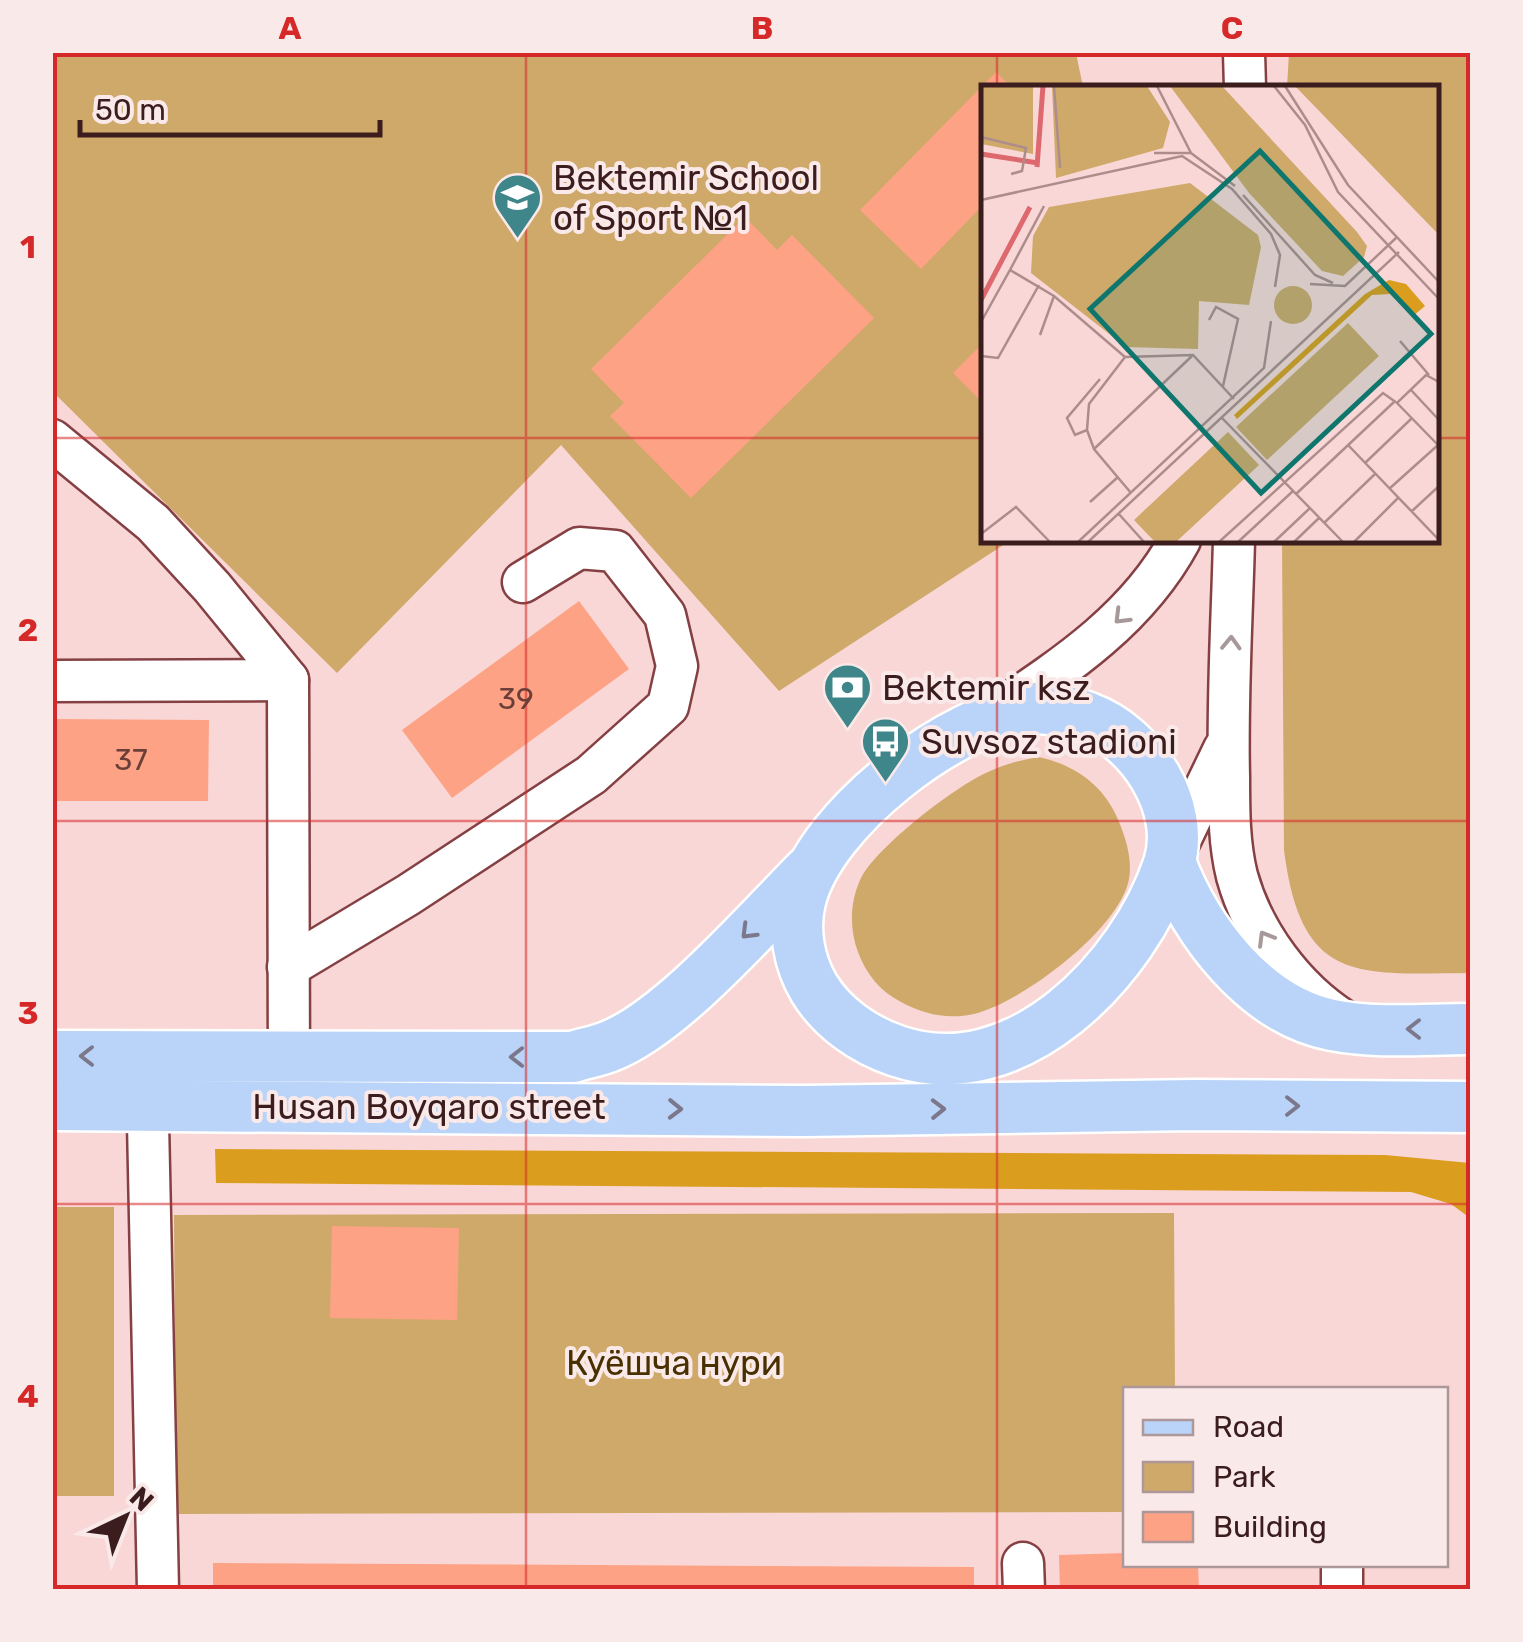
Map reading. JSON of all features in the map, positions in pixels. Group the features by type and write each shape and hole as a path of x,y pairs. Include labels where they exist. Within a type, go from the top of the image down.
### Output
{"main road":[{"name":"Husan Boyqaro street","path":"52,1056 573,1057 613,1046 658,1017 698,982 817,864 850,818 951,736 1018,709 1054,709 1090,718 1122,736 1152,772 1166,802 1171,819 1170,862 1130,938 1098,980 1046,1026 1015,1045 805,1111"},
{"name":"Husan Boyqaro street","path":"1170,862 1196,916 1240,972 1296,1013 1358,1030 1470,1029"},
{"name":"Husan Boyqaro street","path":"817,864 800,900 801,958 817,992 843,1022 877,1043 916,1057 958,1060 1194,1105"},
{"name":"Husan Boyqaro street","path":"52,1106 805,1111 1194,1105 1470,1107"}],"street":[{"path":"1218,52 1218,85"},
{"path":"1244,52 1245,85"},
{"path":"52,440 153,523 212,587 288,680 290,1106"},
{"path":"986,719 1068,664 1120,619 1151,586 1179,542"},
{"path":"1234,542 1228,741 1230,839 1238,878 1252,915 1296,982 1324,1008 1358,1030"},
{"path":"288,967 408,895 591,776 668,706 677,666 665,615 615,551 579,548 523,582"},
{"path":"52,681 288,680"},
{"path":"1170,862 1228,741"},
{"path":"147,1057 158,1590"}],"green space":[{"name":"Bektemir School of Sport №1","path":"52,53 1076,53 1083,85 981,85 981,542 1008,542 779,691 561,445 337,673 53,392"},
{"path":"1289,53 1470,53 1470,973 1395,973 1341,962 1320,948 1304,926 1292,894 1284,850 1282,542 1438,542 1438,85 1287,85"},
{"path":"1039,757 1083,776 1109,802 1129,853 1129,879 1122,899 1108,920 1066,961 994,1007 964,1016 945,1016 918,1010 893,998 870,975 855,943 853,905 861,878 900,834 956,790 994,769"},
{"path":"53,1207 114,1207 114,1496 53,1496"},
{"name":"Куёшча нури","path":"1174,1213 1175,1387 1123,1387 1123,1512 176,1514 174,1215"}],"shaded area":[{"path":"215,1149 1385,1155 1470,1163 1470,1218 1451,1204 1411,1192 216,1183"}],"building":[{"path":"996,72 1009,85 983,85"},
{"path":"981,87 981,207 921,269 860,210"},
{"path":"745,217 777,250 792,235 874,318 691,498 610,416 624,403 591,369"},
{"path":"981,345 981,401 953,373"},
{"path":"579,601 629,669 452,798 402,730"},
{"path":"52,719 209,720 208,801 52,801"},
{"path":"332,1226 459,1228 457,1320 330,1318"},
{"path":"1123,1553 1123,1567 1198,1567 1199,1590 1060,1590 1059,1555"},
{"path":"213,1563 974,1567 974,1590 213,1590"}],"place":[{"name":"Bektemir School of Sport №1","path":"518,240"},
{"name":"Bektemir ksz","path":"847,730"},
{"name":"Suvsoz stadioni","path":"886,784"}]}
